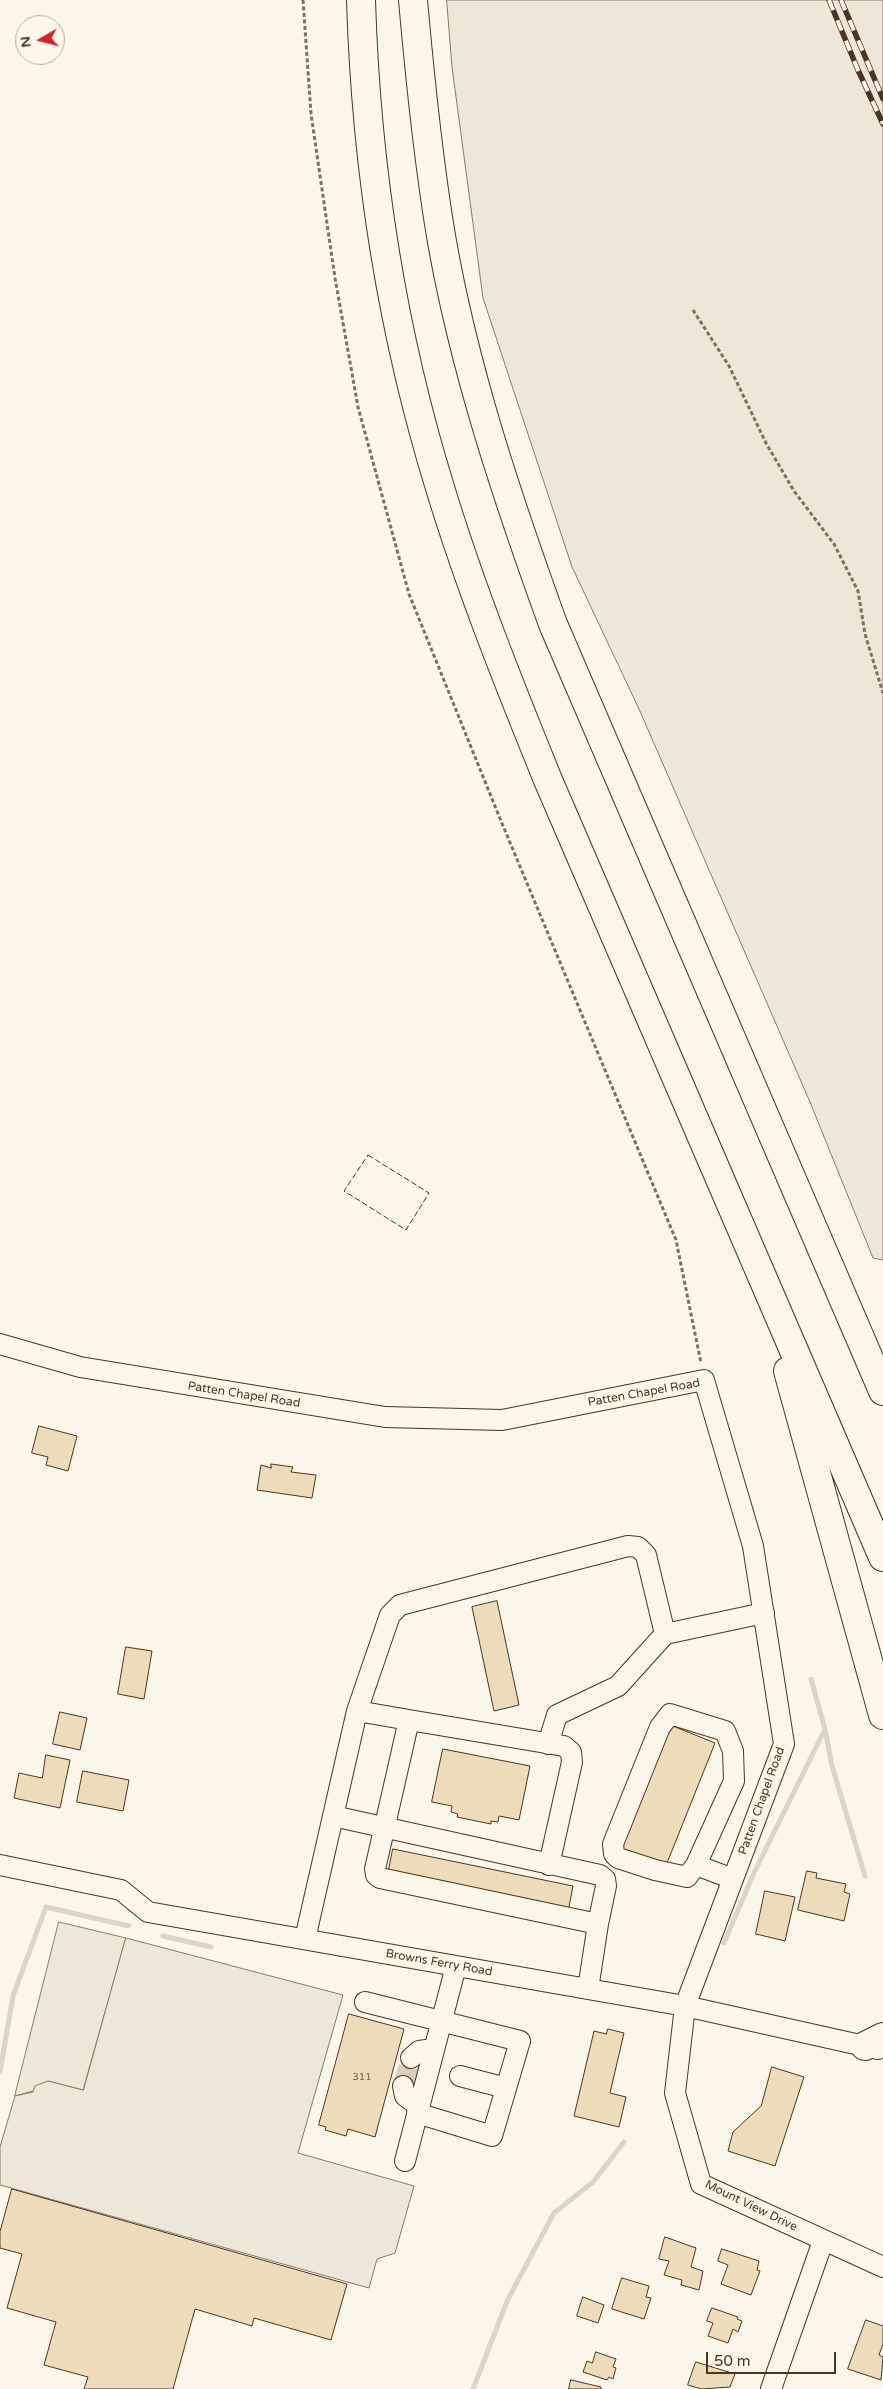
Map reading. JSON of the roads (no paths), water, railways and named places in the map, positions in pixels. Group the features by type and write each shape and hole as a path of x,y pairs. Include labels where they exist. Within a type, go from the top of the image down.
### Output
{"highway":[{"path":"361,0 368,116 382,225 399,327 440,490 469,578 527,728 883,1557"},
{"path":"413,0 424,124 442,238 485,423 514,517 553,624 883,1391"},
{"path":"760,1271 883,1715"}],"street":[{"name":"Patten Chapel Road","path":"0,1344 80,1367 385,1417 502,1420 704,1380 753,1546 784,1744 686,2006"},
{"path":"306,1940 357,1711 390,1615 400,1605 628,1546 638,1547 646,1555 665,1634"},
{"path":"548,1744 552,1724 557,1715 618,1686 665,1634 764,1613"},
{"path":"357,1711 564,1746 571,1752 572,1762 549,1865"},
{"path":"670,1714 725,1731 733,1751 734,1781 696,1865 686,1877 677,1876 618,1858 614,1854 613,1844 660,1726 670,1714"},
{"path":"409,1720 375,1869 376,1875 380,1878 598,1924"},
{"path":"333,1816 600,1875 605,1878 606,1886 588,1989"},
{"name":"Browns Ferry Road","path":"0,1865 121,1890 148,1912 686,2006 877,2044"},
{"path":"696,1865 733,1879"},
{"path":"405,2161 456,1966"},
{"path":"365,2002 520,2041 492,2136 418,2110 405,2096 403,2086"},
{"name":"Mount View Drive","path":"686,2006 675,2093 701,2184 883,2267"},
{"path":"412,2058 419,2051 434,2048"},
{"path":"460,2076 506,2088"},
{"path":"771,2389 823,2241"}],"waterway":[{"path":"724,1943 753,1875 825,1729 811,1679"},
{"path":"825,1729 832,1766 865,1876"},
{"path":"0,2072 13,1996 46,1907 129,1926"},
{"path":"163,1936 211,1947"},
{"path":"473,2389 508,2299 554,2213 593,2182 624,2142"}],"tunnel":[{"path":"403,2086 411,2058"}],"railway":[{"path":"829,0 883,124"},
{"path":"841,0 883,99"}]}
